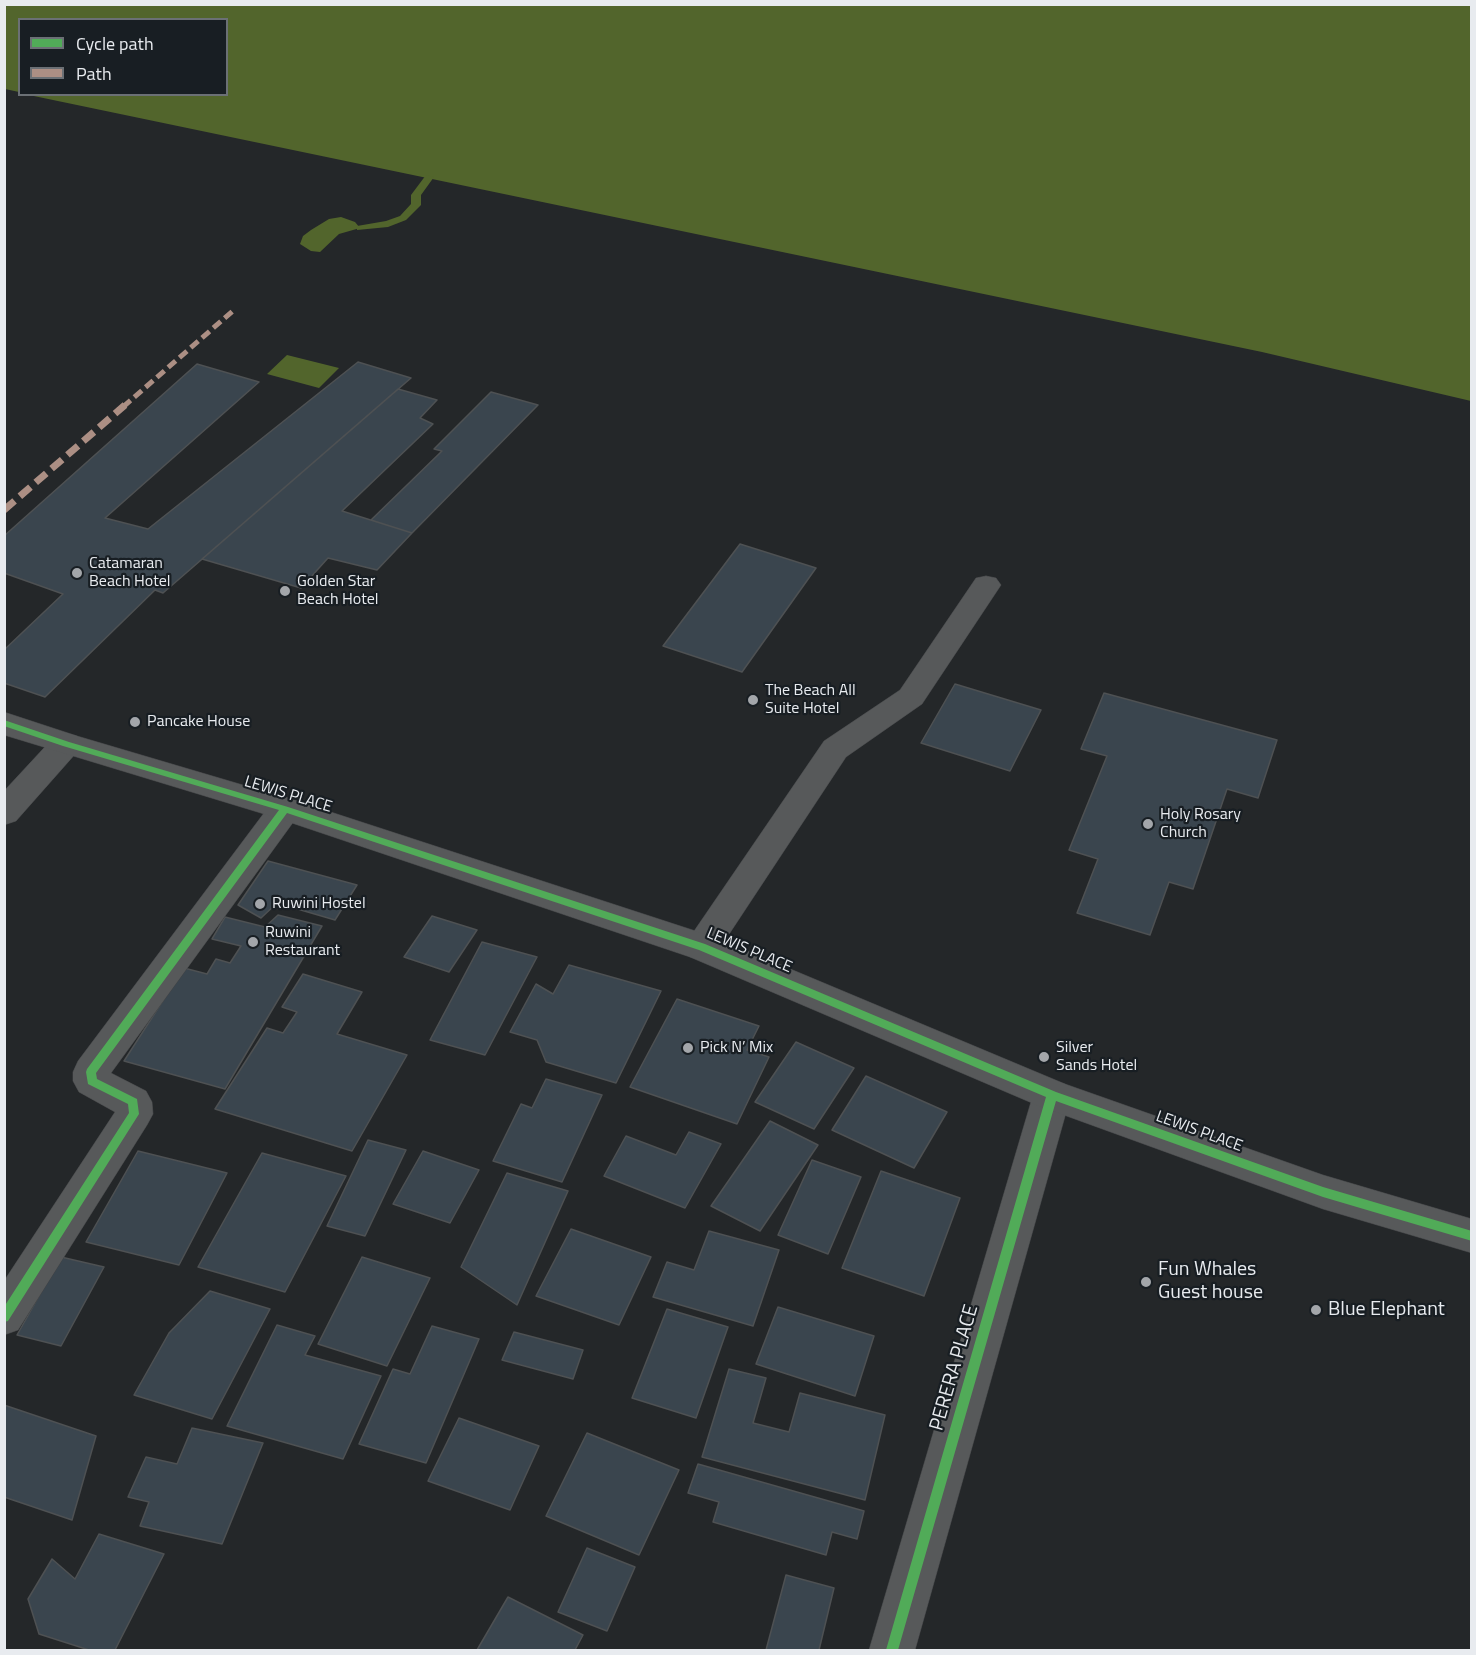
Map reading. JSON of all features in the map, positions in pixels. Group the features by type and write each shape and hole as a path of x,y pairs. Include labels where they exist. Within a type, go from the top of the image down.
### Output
{"street":[{"path":"702,947 835,749 911,697 986,585"},
{"name":"LEWIS PLACE","path":"4,723 66,744 285,809 702,947 1052,1095 1323,1192 1472,1236"},
{"path":"4,813 66,744"},
{"path":"4,1317 134,1114 133,1102 92,1081 91,1072 285,809"},
{"name":"PERERA PLACE","path":"892,1650 1052,1095"}],"shaded area":[{"path":"5,4 1471,5 1471,401 1262,352 34,96 228,96 228,18 18,18 18,92 5,89"},
{"path":"341,217 355,222 360,228 339,234 320,252 311,251 300,244 303,236 311,230 329,219"},
{"path":"287,355 339,368 319,388 267,374"}],"building":[{"name":"Catamaran Beach Hotel","path":"358,362 411,378 163,593 155,590 45,697 4,683 4,650 63,594 4,573 4,536 197,364 259,382 105,518 148,529"},
{"path":"398,389 437,400 420,418 433,424 342,511 412,533 377,570 328,558 301,588 202,559"},
{"path":"491,392 538,405 412,533 371,520 442,451 434,449"},
{"path":"740,544 816,568 742,672 663,646"},
{"path":"955,684 1041,710 1010,771 921,743"},
{"name":"Holy Rosary Church","path":"1104,693 1277,740 1258,798 1227,789 1193,889 1169,882 1150,935 1077,913 1098,859 1069,850 1107,756 1081,749"},
{"path":"268,861 357,885 335,920 277,903 261,918 238,905"},
{"path":"278,915 322,926 225,1089 124,1061 184,968 207,974 216,959 230,963 241,946 212,939 225,917 265,927"},
{"path":"432,916 477,930 449,972 404,957"},
{"path":"482,942 537,957 485,1055 430,1040"},
{"path":"569,965 661,991 616,1083 546,1062 537,1040 510,1032 536,984 553,994"},
{"path":"303,974 362,992 337,1034 407,1055 352,1151 215,1109 267,1028 283,1033 297,1012 282,1007"},
{"path":"677,999 759,1026 747,1050 769,1057 737,1124 630,1087"},
{"path":"796,1042 854,1068 814,1129 755,1102"},
{"path":"866,1076 947,1112 914,1168 832,1130"},
{"path":"546,1079 602,1095 562,1182 493,1161 521,1104 532,1108"},
{"path":"770,1121 818,1145 760,1231 711,1206"},
{"path":"689,1132 721,1144 685,1208 604,1176 626,1136 676,1155"},
{"path":"368,1140 406,1150 365,1236 327,1226"},
{"path":"138,1151 227,1173 179,1265 86,1242"},
{"path":"423,1151 479,1170 450,1223 393,1204"},
{"path":"262,1153 346,1176 285,1292 198,1267"},
{"path":"812,1160 861,1177 828,1254 778,1235"},
{"path":"881,1171 960,1198 924,1296 842,1268"},
{"path":"507,1173 568,1191 517,1305 461,1267"},
{"path":"571,1229 651,1257 619,1325 536,1296"},
{"path":"709,1231 779,1250 753,1326 653,1297 667,1262 694,1270"},
{"path":"61,1257 104,1267 61,1346 17,1335"},
{"path":"362,1257 430,1278 387,1366 318,1344"},
{"path":"210,1291 270,1309 212,1419 134,1395 169,1333"},
{"path":"778,1307 874,1336 855,1396 756,1364"},
{"path":"667,1309 728,1327 696,1418 632,1398"},
{"path":"277,1325 315,1336 305,1355 381,1376 343,1459 227,1426"},
{"path":"432,1326 479,1339 426,1463 359,1444 393,1369 410,1374"},
{"path":"514,1332 583,1350 573,1379 502,1360"},
{"path":"729,1369 766,1378 753,1423 789,1432 800,1393 885,1415 865,1500 702,1457"},
{"path":"4,1405 96,1436 72,1520 4,1497"},
{"path":"459,1418 539,1446 510,1510 428,1481"},
{"path":"192,1428 263,1443 222,1544 140,1526 149,1502 128,1497 146,1457 177,1464"},
{"path":"587,1433 679,1470 639,1555 546,1516"},
{"path":"698,1464 864,1511 857,1539 832,1532 826,1555 713,1522 719,1502 688,1493"},
{"path":"99,1534 164,1554 115,1650 89,1650 39,1634 28,1599 52,1559 75,1579"},
{"path":"587,1548 635,1567 607,1631 558,1612"},
{"path":"786,1575 834,1588 819,1650 766,1650"},
{"path":"508,1597 583,1635 575,1650 477,1650"}],"waterway":[{"path":"360,228 388,224 403,218 416,205 416,195 429,177"}],"marked path":[{"path":"4,510 235,309"}],"cycle path":[{"path":"4,723 66,744 285,809 702,947 1052,1095 1323,1192 1472,1236"},
{"path":"4,1317 134,1114 133,1102 92,1081 91,1072 285,809"},
{"path":"892,1650 1052,1095"}],"place":[{"name":"Catamaran Beach Hotel","path":"77,573"},
{"name":"Golden Star Beach Hotel","path":"285,591"},
{"name":"The Beach All Suite Hotel","path":"753,700"},
{"name":"Pancake House","path":"135,722"},
{"name":"Holy Rosary Church","path":"1148,824"},
{"name":"Ruwini Hostel","path":"260,904"},
{"name":"Ruwini Restaurant","path":"253,942"},
{"name":"Pick N’ Mix","path":"688,1048"},
{"name":"Silver Sands Hotel","path":"1044,1057"},
{"name":"Fun Whales Guest house","path":"1146,1282"},
{"name":"Blue Elephant","path":"1316,1310"}]}
